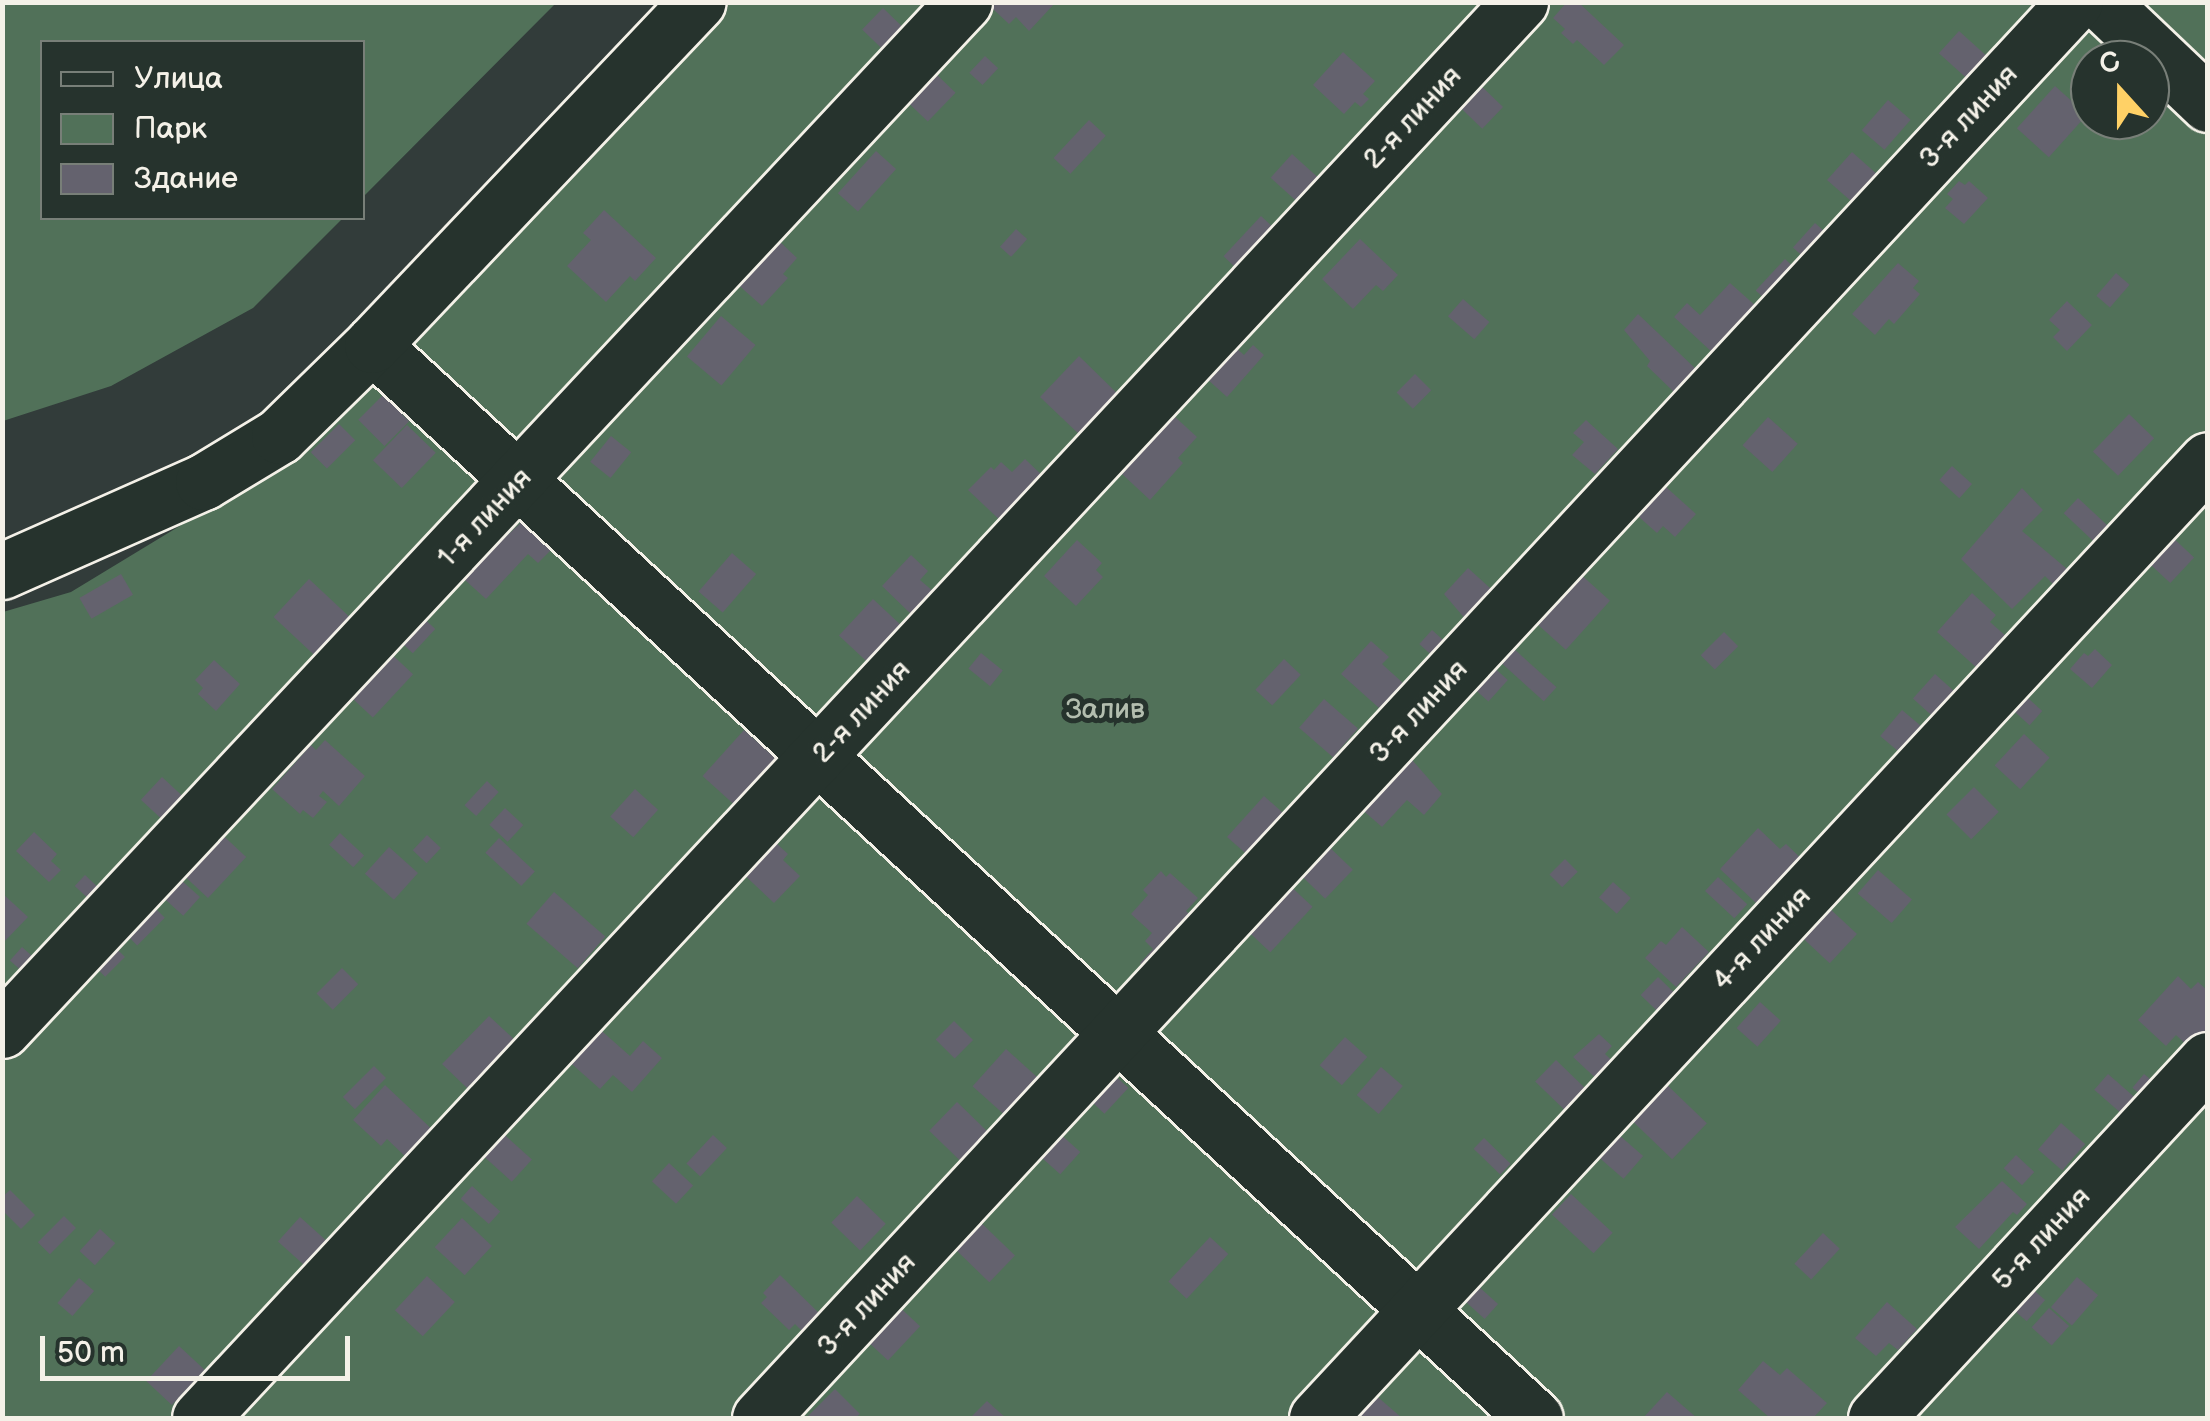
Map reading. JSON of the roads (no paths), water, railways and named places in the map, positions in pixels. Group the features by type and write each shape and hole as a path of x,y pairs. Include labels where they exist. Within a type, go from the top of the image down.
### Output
{"street":[{"path":"2,571 204,482 279,436 372,345 697,2"},
{"name":"1-я линия","path":"2,1030 520,482 964,2"},
{"name":"2-я линия","path":"200,1418 822,756 1520,2"},
{"name":"3-я линия","path":"760,1418 1121,1034 2075,2"},
{"path":"2101,2 2208,104"},
{"path":"372,345 822,756 1535,1418"},
{"name":"4-я линия","path":"1317,1418 2208,460"},
{"name":"5-я линия","path":"1876,1418 2208,1060"}],"park label":[{"name":"Залив","path":"1105,710"}]}
